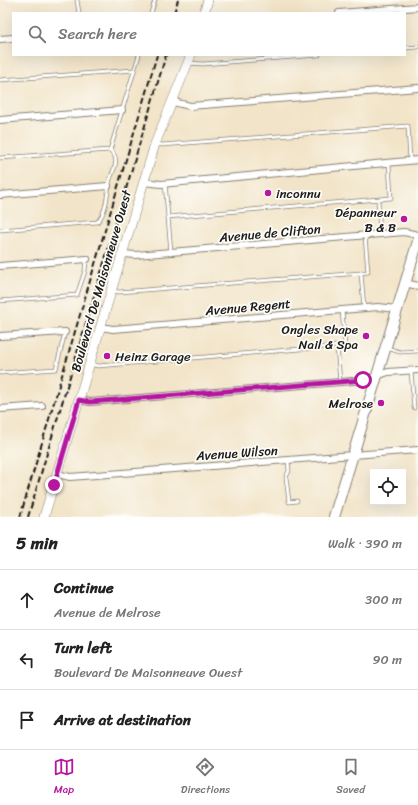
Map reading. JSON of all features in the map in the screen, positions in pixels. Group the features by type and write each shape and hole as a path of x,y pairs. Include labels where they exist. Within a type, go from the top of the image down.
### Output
{"main road":[{"path":"334,517 418,241"}],"street":[{"path":"204,12 208,0"},
{"path":"351,12 418,7"},
{"path":"0,39 12,38"},
{"name":"Boulevard De Maisonneuve Ouest","path":"44,517 155,144 164,118 173,102 190,59"},
{"path":"173,102 190,106 418,88"},
{"path":"0,120 122,110"},
{"path":"144,182 164,183 418,160"},
{"path":"0,195 108,186"},
{"name":"Avenue de Clifton","path":"123,254 136,255 408,232 418,235"},
{"path":"0,266 86,259"},
{"path":"405,283 418,286"},
{"name":"Avenue Regent","path":"101,327 113,329 364,308 383,307 397,309"},
{"path":"0,336 65,332"},
{"path":"79,400 90,402 366,380 388,372 418,370"},
{"path":"0,409 42,406"},
{"name":"Avenue Wilson","path":"57,474 70,477 418,450"}],"lane":[{"path":"77,0 79,12"},
{"path":"152,12 155,0"},
{"path":"406,48 418,48"},
{"path":"110,150 139,56"},
{"path":"190,59 203,64 306,56"},
{"path":"0,80 134,70"},
{"path":"155,144 162,145 408,126 410,161"},
{"path":"0,158 110,150"},
{"path":"0,230 97,222 101,217 109,193 108,186 116,163 114,154 110,150"},
{"path":"168,217 391,198 389,163"},
{"path":"164,183 171,252"},
{"path":"378,200 380,235"},
{"path":"111,291 119,292 368,272 365,236"},
{"path":"0,301 77,295 85,271 86,259"},
{"path":"361,273 364,308"},
{"path":"90,364 98,366 345,346 342,310"},
{"path":"0,373 56,369 65,332"},
{"path":"337,346 340,382"},
{"path":"386,348 400,352 418,351"},
{"path":"411,371 414,408"},
{"path":"288,460 289,471 286,477 289,502 297,501"}],"railway":[{"path":"174,12 178,0"},
{"path":"20,517 157,56"},
{"path":"28,517 166,56"}],"place":[{"name":"inconnu","path":"268,193"},
{"name":"Dépanneur B & B","path":"404,219"},
{"name":"Ongles Shape Nail & Spa","path":"366,336"},
{"name":"Heinz Garage","path":"107,356"},
{"name":"Melrose","path":"381,403"}],"route":[{"path":"54,485 79,400 90,402 363,380"}]}
